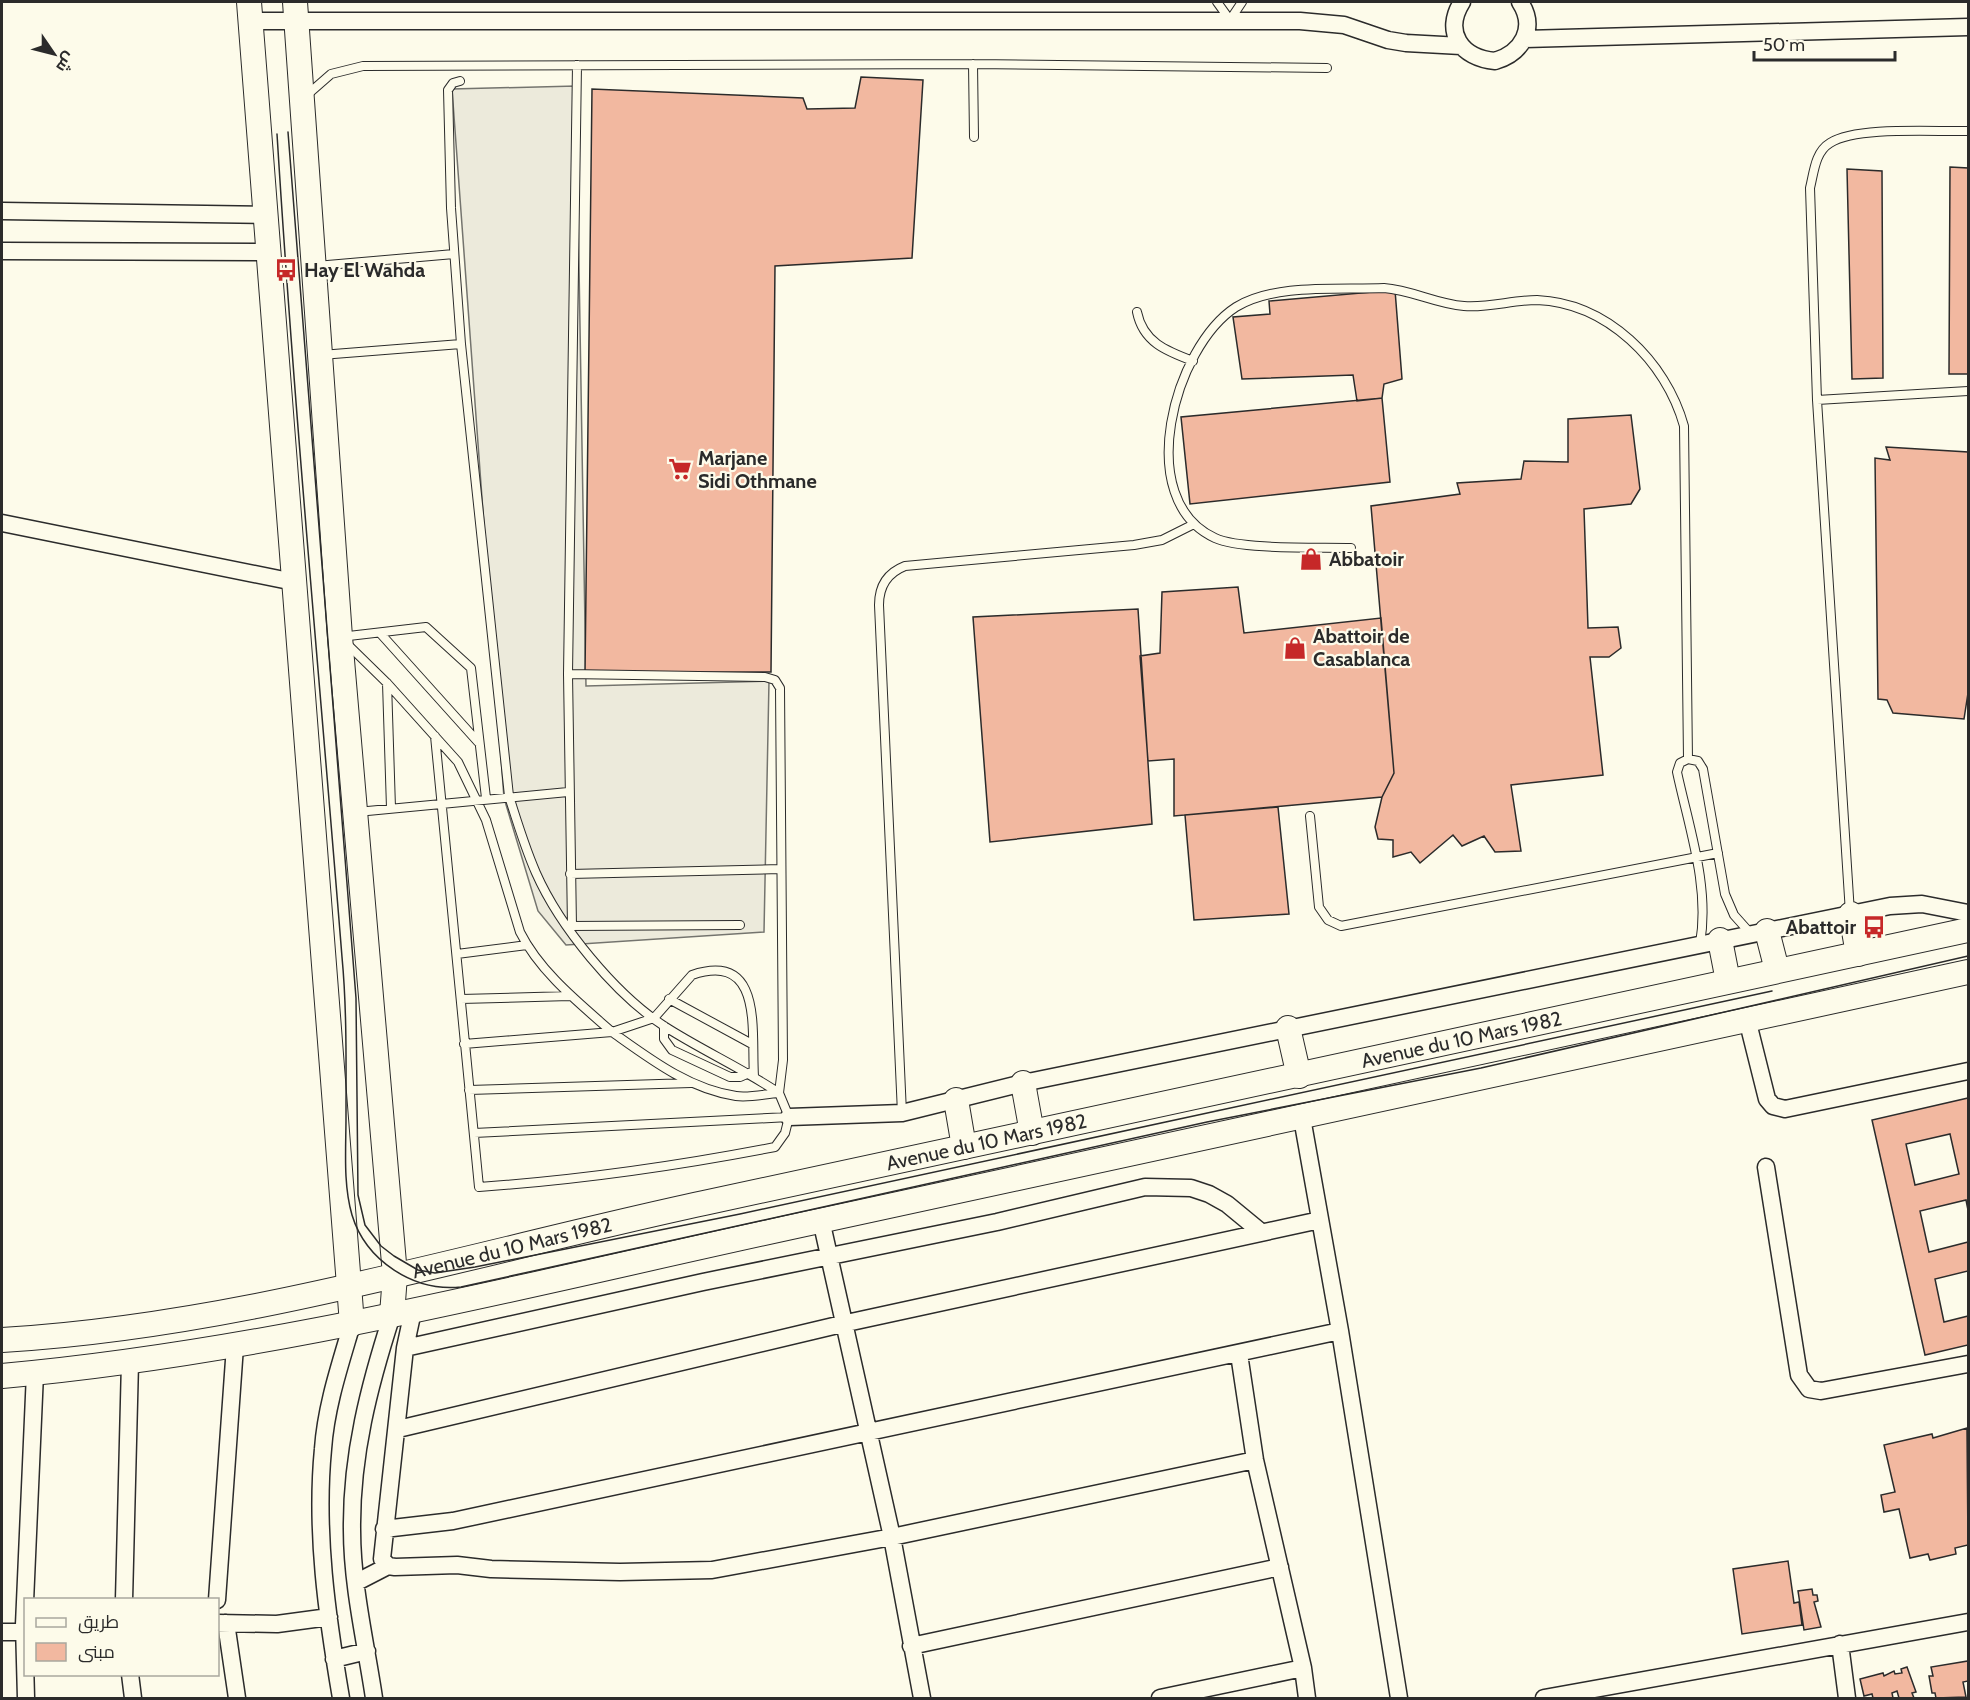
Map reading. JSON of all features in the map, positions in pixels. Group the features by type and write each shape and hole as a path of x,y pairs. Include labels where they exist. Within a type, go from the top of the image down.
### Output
{"main road":[{"path":"250,11 352,1324"},
{"path":"296,12 318,355 354,812 371,978 395,1275 402,1313"},
{"path":"1851,914 1858,954"},
{"name":"Avenue du 10 Mars 1982","path":"2,1340 52,1337 231,1313 696,1204 1299,1076 1968,930"},
{"path":"1759,932 1777,970"},
{"path":"1710,942 1728,981"},
{"name":"Avenue du 10 Mars 1982","path":"2,1376 130,1362 235,1346 352,1324 821,1220 1748,1023 1968,972"},
{"path":"1287,1028 1299,1076"},
{"path":"1023,1083 1032,1133"},
{"path":"956,1100 964,1147"}],"street":[{"path":"1462,2 1454,22 1461,46 1470,55 1482,60 1495,61 1507,58 1525,39 1528,27 1527,14 1520,2"},
{"path":"250,11 1326,22 1344,25 1388,40 1461,46"},
{"path":"1525,39 1968,27"},
{"path":"2,211 266,215"},
{"path":"2,251 267,252"},
{"path":"2,523 294,582"},
{"path":"789,1117 902,1113 1023,1083 1890,906 1922,904 1968,913"},
{"path":"1748,1023 1767,1099 1773,1106 1785,1109 1968,1071"},
{"path":"1302,1118 1340,1331 1399,1698"},
{"path":"1766,1167 1799,1375 1809,1389 1821,1391 1968,1364"},
{"path":"405,1348 704,1282 828,1258 1145,1187 1191,1188 1209,1194 1227,1204 1261,1232"},
{"path":"821,1220 842,1324 892,1537 922,1698"},
{"path":"398,1429 842,1324 1320,1220"},
{"path":"388,1566 382,1559 398,1429 405,1348 402,1313"},
{"path":"374,1698 351,1533 357,1450 370,1389 402,1313"},
{"path":"340,1698 320,1538 323,1448 332,1393 352,1324"},
{"path":"384,1529 453,1521 1340,1331"},
{"path":"216,1598 235,1346"},
{"path":"1239,1354 1255,1460 1303,1668 1307,1698"},
{"path":"124,1598 130,1362"},
{"path":"25,1598 34,1373"},
{"path":"357,1582 388,1566 683,1571 740,1566 892,1537 1255,1460"},
{"path":"911,1646 1280,1567"},
{"path":"237,1698 222,1623 277,1624 329,1617"},
{"path":"1544,1698 1968,1622"},
{"path":"2,1632 24,1627"},
{"path":"1840,1644 1847,1698"},
{"path":"334,1659 367,1652"},
{"path":"1161,1698 1303,1668"},
{"path":"25,1676 26,1698"},
{"path":"130,1676 134,1698"}],"lane":[{"path":"1217,2 1230,20 1242,2"},
{"path":"301,103 320,81 331,74 352,67 973,64 1327,68"},
{"path":"973,64 974,137"},
{"path":"570,926 568,674 577,65"},
{"path":"460,81 453,83 448,90 454,254 461,344 509,795 537,875 570,926 615,984 664,1026 751,1074 779,1093"},
{"path":"1851,914 1817,400 1810,188 1816,159 1829,143 1855,133 1968,131"},
{"path":"312,266 454,254"},
{"path":"1351,548 1233,543 1217,539 1194,525 1174,494 1170,448 1173,412 1193,361 1206,336 1226,315 1261,295 1285,292 1402,289 1438,301 1472,307 1520,301 1556,302 1577,307 1599,317 1636,345 1649,358 1670,388 1684,426 1688,759"},
{"path":"1137,312 1142,327 1152,342 1167,352 1193,361"},
{"path":"318,355 461,344"},
{"path":"1817,400 1968,391"},
{"path":"902,1113 879,617 881,588 891,573 905,566 1134,545 1162,540 1194,525"},
{"path":"340,637 426,627 471,668 482,798 520,932 527,945 570,996 612,1032 664,1070 694,1083 737,1096 779,1093"},
{"path":"380,633 478,743"},
{"path":"340,637 387,683 458,762 482,798"},
{"path":"435,736 444,803 464,1044 479,1187 546,1182 703,1161 775,1147 785,1133 789,1117 779,1093 783,1060 780,688 775,680 765,677 568,674"},
{"path":"387,683 391,808"},
{"path":"1710,942 1704,901 1677,772 1680,763 1688,759 1698,761 1703,769 1728,903 1759,932"},
{"path":"354,812 509,795 568,792"},
{"path":"1310,816 1319,907 1328,920 1341,926 1355,926 1718,853"},
{"path":"570,874 780,869"},
{"path":"570,926 740,925"},
{"path":"457,954 527,945"},
{"path":"464,1044 612,1032 654,1018 692,975 731,973 747,988 752,1044 751,1074"},
{"path":"461,999 570,996"},
{"path":"669,999 752,1044"},
{"path":"664,1026 664,1039 672,1050 730,1077 751,1074"},
{"path":"469,1090 694,1083"},
{"path":"474,1133 789,1117"}],"shaded area":[{"path":"576,86 586,686 769,681 764,932 566,945 538,911 504,798 452,89"}],"building":[{"name":"Marjane Sidi Othmane","path":"861,77 923,80 912,258 775,266 771,672 585,673 592,89 803,98 807,109 855,108"},
{"path":"1950,167 1968,168 1968,374 1949,374"},
{"path":"1847,169 1882,171 1883,378 1852,379"},
{"path":"1395,290 1402,379 1384,384 1382,398 1357,401 1353,375 1242,379 1233,317 1270,314 1269,301"},
{"path":"1382,398 1390,482 1190,504 1181,417"},
{"path":"1631,415 1640,489 1631,504 1584,509 1588,628 1618,627 1621,648 1609,657 1590,657 1603,775 1511,785 1521,851 1495,852 1484,836 1462,846 1453,835 1420,863 1411,852 1393,857 1393,840 1378,839 1375,827 1382,797 1394,773 1371,506 1460,494 1457,483 1521,479 1524,461 1568,462 1568,419"},
{"path":"1886,447 1968,452 1968,693 1964,719 1893,713 1887,700 1878,699 1875,458 1890,460"},
{"path":"1238,587 1244,633 1381,618 1394,773 1382,797 1174,816 1174,759 1148,761 1140,656 1160,653 1162,592"},
{"path":"1138,609 1152,824 990,842 973,617"},
{"path":"1278,807 1289,914 1194,920 1185,815"},
{"path":"1968,1098 1968,1210 1966,1200 1920,1211 1929,1252 1968,1242 1968,1271 1935,1279 1944,1322 1968,1316 1968,1345 1925,1355 1872,1120","holes":["1950,1134 1959,1174 1915,1185 1906,1144"]},
{"path":"1967,1428 1968,1545 1955,1548 1956,1554 1930,1560 1928,1554 1910,1558 1899,1509 1884,1512 1881,1495 1895,1492 1884,1445 1932,1434 1933,1438"},
{"path":"1788,1561 1794,1603 1799,1602 1802,1625 1742,1634 1733,1569"},
{"path":"1812,1589 1813,1595 1817,1595 1818,1601 1814,1602 1821,1627 1804,1630 1798,1591"},
{"path":"1968,1661 1968,1681 1963,1682 1966,1697 1936,1698 1935,1693 1932,1693 1929,1676 1933,1676 1931,1667"},
{"path":"1907,1667 1916,1692 1912,1693 1914,1698 1899,1698 1897,1691 1892,1693 1893,1698 1873,1698 1872,1694 1864,1696 1860,1679 1883,1673 1884,1676 1894,1671 1895,1674 1902,1673 1901,1669"}],"tram line":[{"path":"288,132 356,998 358,1195 365,1225 381,1246 418,1270 435,1273 475,1267 740,1214 1772,991"},
{"path":"277,134 299,443 344,977 347,1191 352,1215 368,1246 380,1259 410,1279 443,1287 461,1287 1207,1122 1481,1068 1968,956"}],"place":[{"name":"Hay El Wahda","path":"286,270"},
{"name":"Marjane Sidi Othmane","path":"680,469"},
{"name":"Abbatoir","path":"1311,559"},
{"name":"Abattoir de Casablanca","path":"1295,648"},
{"name":"Abattoir","path":"1874,927"}]}
